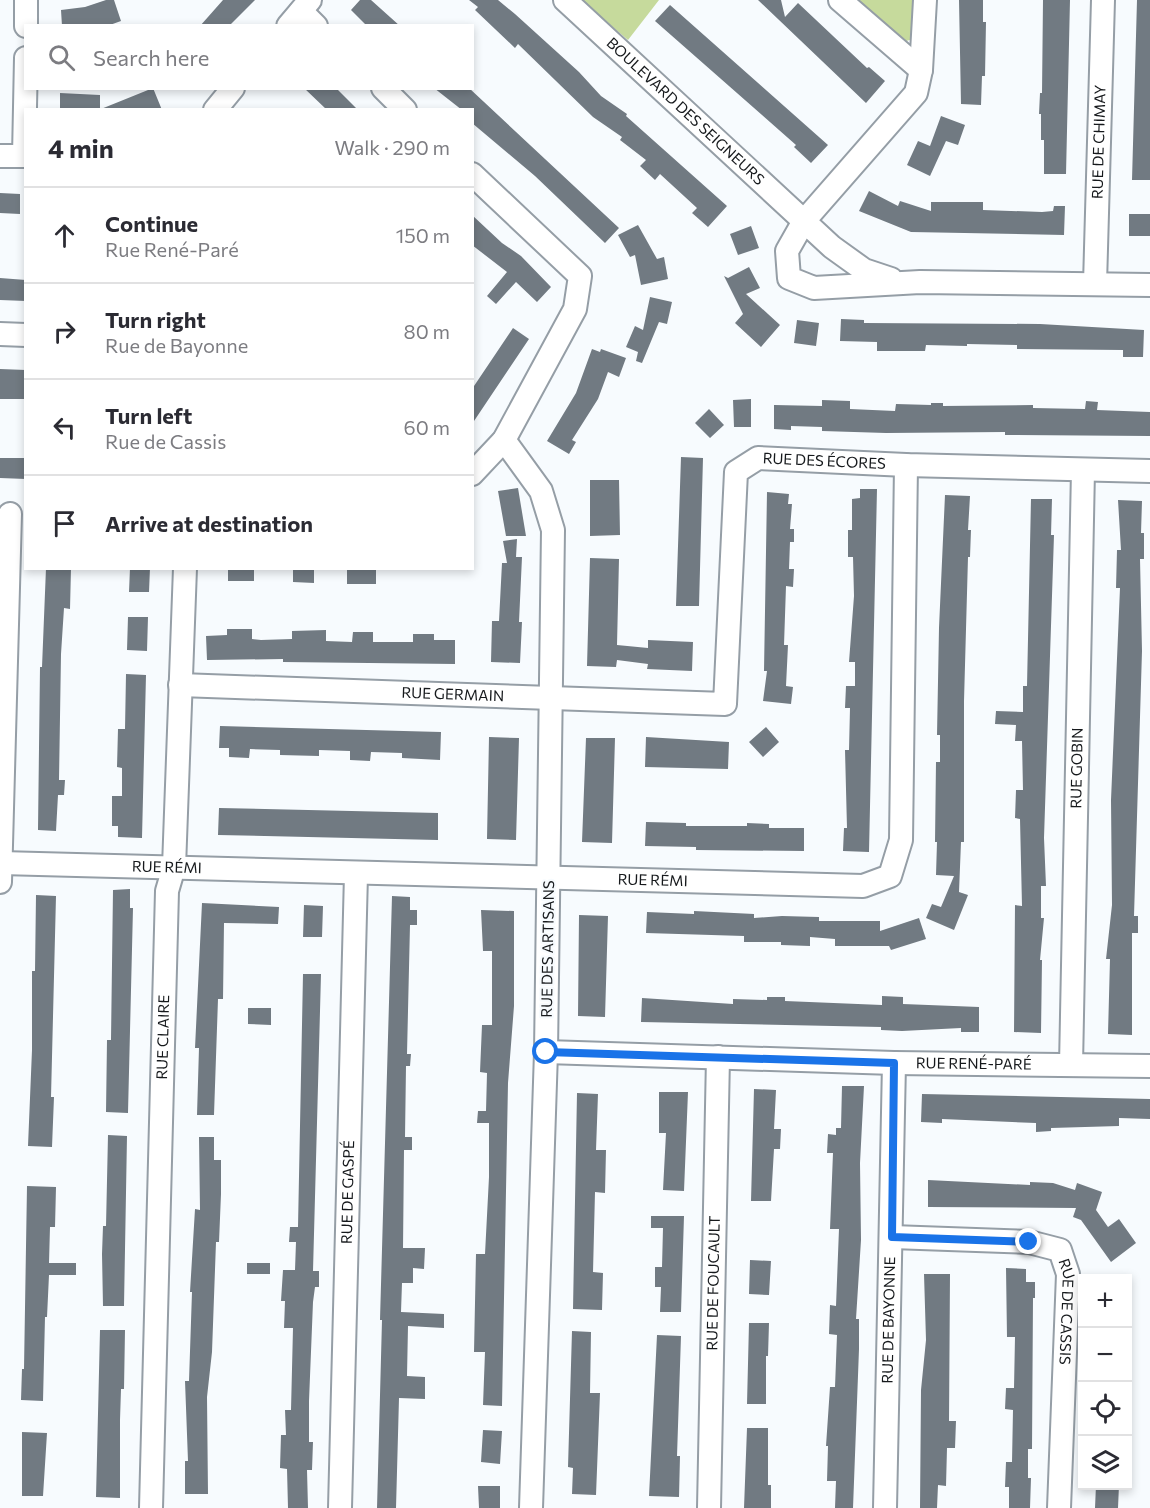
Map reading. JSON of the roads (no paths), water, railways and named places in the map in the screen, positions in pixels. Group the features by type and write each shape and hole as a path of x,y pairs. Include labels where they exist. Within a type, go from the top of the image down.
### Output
{"street":[{"path":"26,0 26,24"},
{"name":"BOULEVARD DES SEIGNEURS","path":"565,0 831,247 864,270 888,279 920,282"},
{"path":"840,0 921,70"},
{"path":"804,221 903,112 916,93 921,70 926,0"},
{"name":"RUE DE CHIMAY","path":"1095,284 1103,0"},
{"path":"25,108 26,90"},
{"path":"217,108 231,90"},
{"path":"385,90 403,108"},
{"path":"0,156 24,156"},
{"path":"474,176 580,276 575,309 504,440 474,472"},
{"name":"BOULEVARD DES SEIGNEURS","path":"804,221 787,251 789,278 814,288 920,282 1150,285"},
{"path":"0,334 24,335"},
{"name":"RUE DES ARTISANS","path":"504,440 541,491 553,530 546,1052 531,1508"},
{"name":"RUE DES ÉCORES","path":"725,704 736,472 758,458 906,465 1150,471"},
{"name":"RUE RÉMI","path":"1,873 174,867 356,874 863,886 890,876 902,840 906,465"},
{"name":"RUE GOBIN","path":"1071,1065 1083,470"},
{"path":"1,873 2,707 12,514"},
{"name":"RUE CLAIRE","path":"151,1508 167,891 174,867 184,570"},
{"name":"RUE GERMAIN","path":"180,685 552,700 725,704"},
{"name":"RUE DE GASPÉ","path":"340,1508 356,874"},
{"name":"RUE RENÉ-PARÉ","path":"546,1052 894,1063 1150,1066"},
{"name":"RUE DE FOUCAULT","path":"709,1508 718,1058"},
{"name":"RUE DE BAYONNE","path":"885,1508 894,1063"},
{"name":"RUE DE CASSIS","path":"892,1237 1029,1242 1060,1251 1068,1274 1059,1508"}]}
